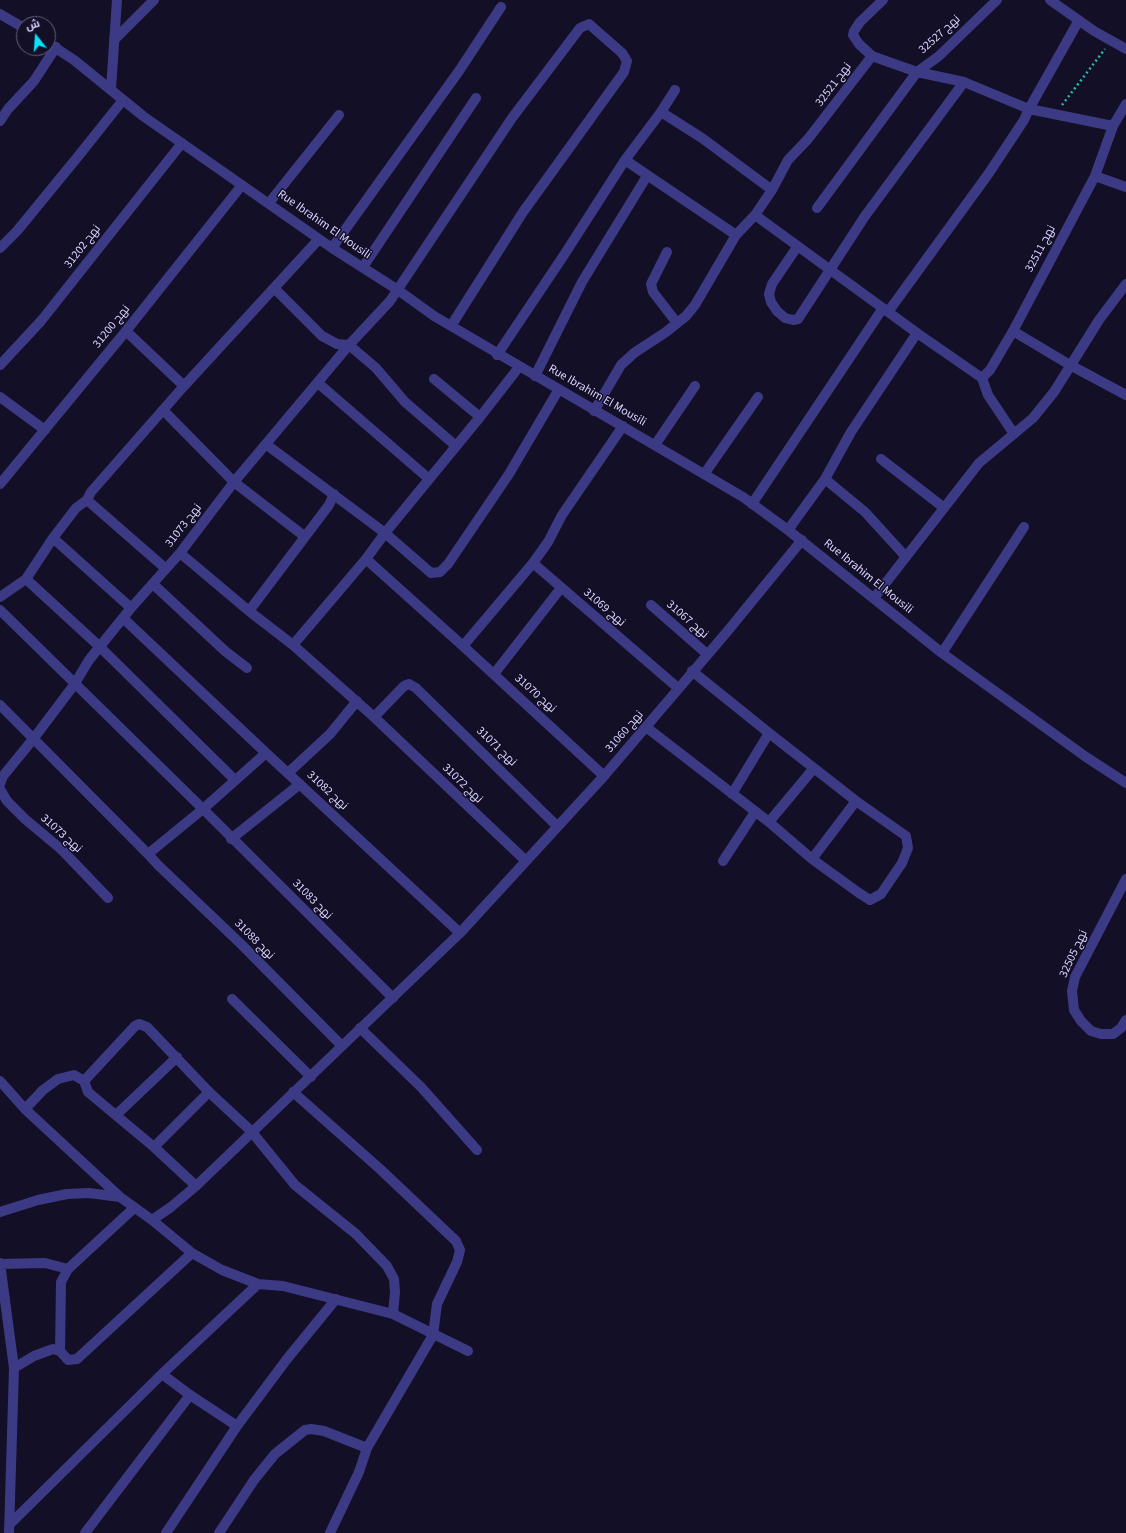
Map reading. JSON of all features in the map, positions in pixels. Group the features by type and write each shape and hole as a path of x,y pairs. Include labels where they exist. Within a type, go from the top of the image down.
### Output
{"street":[{"path":"111,89 117,0"},
{"path":"114,40 154,0"},
{"path":"884,0 860,22 854,31 854,35 859,44 872,56 917,72 964,82 1029,109 1113,126"},
{"name":"نهج 32527","path":"817,208 917,72 939,56 997,0"},
{"path":"1050,0 1126,49"},
{"path":"332,248 459,71 501,7"},
{"path":"0,14 16,23"},
{"path":"752,504 885,310 989,173 1024,120 1079,20"},
{"name":"نهج 31073","path":"0,784 3,776 74,685 100,646 124,619 131,608 180,553 234,482 318,384 349,345 398,290 512,118 580,28 589,24 622,53 627,62 624,72 523,212 451,326"},
{"name":"Rue Ibrahim El Mousili","path":"56,48 111,89 143,116 270,203 332,248 398,290 434,316 497,355 705,473 752,504 802,540 942,652 1086,757 1126,783"},
{"path":"0,121 8,109 34,81 49,56"},
{"name":"نهج 32521","path":"594,410 621,365 634,353 677,323 695,306 736,235 755,215 772,190 788,160 808,139 872,56"},
{"path":"797,247 772,284 770,294 771,302 777,311 785,318 793,320 798,318 829,269 917,144 964,82"},
{"path":"497,355 625,160 661,112 675,90"},
{"path":"363,267 476,98"},
{"path":"0,248 27,219 123,100"},
{"name":"نهج 32511","path":"982,378 990,370 1013,331 1095,176 1113,126 1126,104"},
{"path":"661,112 702,138 772,190"},
{"path":"270,203 339,115"},
{"name":"نهج 31202","path":"0,365 41,320 182,143"},
{"path":"625,160 736,235"},
{"path":"535,376 582,282 647,176"},
{"path":"1095,176 1126,187"},
{"name":"نهج 31200","path":"0,484 126,331 242,184"},
{"path":"755,215 917,334 982,378 988,395 1014,434"},
{"path":"0,598 26,579 76,508 87,500 91,492 184,386 319,239"},
{"path":"667,252 651,284 653,292 677,323"},
{"path":"874,598 943,507 979,464 1033,418 1054,392 1070,365 1126,284"},
{"path":"274,288 322,336 337,344 349,345 376,368 404,402 456,446"},
{"path":"126,331 184,386"},
{"path":"1013,331 1070,365 1126,395"},
{"path":"788,530 825,479 852,432 917,334"},
{"path":"293,645 366,559 428,478 480,417 519,367"},
{"path":"434,379 480,417"},
{"path":"318,384 428,478"},
{"path":"655,445 695,386"},
{"path":"266,445 334,494 385,533 428,570 436,574 448,564 509,474 559,389"},
{"path":"0,397 45,430"},
{"path":"705,473 758,397"},
{"path":"163,410 234,482 304,536"},
{"path":"463,646 477,632 533,563 548,542 562,515 623,426"},
{"path":"881,459 943,507"},
{"path":"825,479 865,512 906,557"},
{"path":"249,611 304,536 329,505 334,494"},
{"path":"87,500 166,568"},
{"path":"942,652 1024,527"},
{"path":"54,538 131,608"},
{"name":"نهج 31060","path":"393,998 460,933 604,776 802,540"},
{"name":"نهج 31072","path":"180,553 249,611 293,645 357,701 526,861"},
{"name":"نهج 31070","path":"366,559 494,674 604,776"},
{"name":"نهج 31069","path":"533,563 678,688"},
{"path":"26,579 100,646 236,780"},
{"path":"152,584 225,651 248,668"},
{"path":"494,674 562,588"},
{"name":"نهج 31067","path":"651,605 707,654"},
{"path":"0,610 74,685 203,809"},
{"name":"نهج 31082","path":"124,619 460,933"},
{"path":"646,727 769,822 812,859 870,900 881,894 902,863 908,848 906,836 856,801 692,671"},
{"name":"نهج 31071","path":"374,717 404,686 409,684 416,688 558,826"},
{"path":"288,773 330,734 357,701"},
{"name":"نهج 31088","path":"0,705 158,865 242,945 341,1045"},
{"path":"732,794 769,733"},
{"path":"148,854 203,809 266,753"},
{"path":"769,822 814,768"},
{"path":"232,839 268,808 300,784"},
{"name":"نهج 31073","path":"0,789 7,801 25,819 62,850 108,898"},
{"path":"812,859 856,801"},
{"name":"نهج 31083","path":"203,809 393,998"},
{"path":"723,861 756,812"},
{"name":"نهج 32505","path":"1124,1024 1113,1034 1101,1034 1090,1031 1074,1010 1072,991 1075,977 1126,879"},
{"path":"152,1220 171,1207 196,1186 251,1131 311,1077 341,1045 393,998"},
{"path":"232,999 311,1077"},
{"path":"84,1081 135,1026 140,1024 152,1031 209,1092 251,1131 295,1185 356,1234 387,1266 394,1279 395,1292 393,1314"},
{"path":"360,1028 421,1087 477,1150"},
{"path":"117,1114 177,1057"},
{"path":"25,1108 43,1090 58,1079 74,1075 84,1081 88,1092 117,1114 196,1186"},
{"path":"0,1081 25,1108 120,1197 192,1252 222,1270 258,1284 283,1286 393,1314 468,1351"},
{"path":"154,1147 209,1092"},
{"path":"293,1092 380,1169 456,1241 460,1250 457,1262 437,1304 433,1335 367,1448 357,1477 330,1533"},
{"path":"0,1212 38,1200 67,1194 88,1193 120,1197"},
{"path":"60,1351 61,1282 68,1268 134,1208"},
{"path":"14,1368 43,1352 53,1350 60,1351 68,1360 77,1359 192,1252"},
{"path":"10,1529 14,1368 0,1263 45,1263 68,1268"},
{"path":"10,1529 162,1374 258,1284"},
{"path":"166,1533 237,1426 336,1299"},
{"path":"162,1374 190,1395 237,1426"},
{"path":"84,1533 190,1395"},
{"path":"219,1533 254,1480 275,1454 304,1430 311,1429 324,1431 367,1448"}],"path":[{"path":"1055,114 1112,41"}]}
